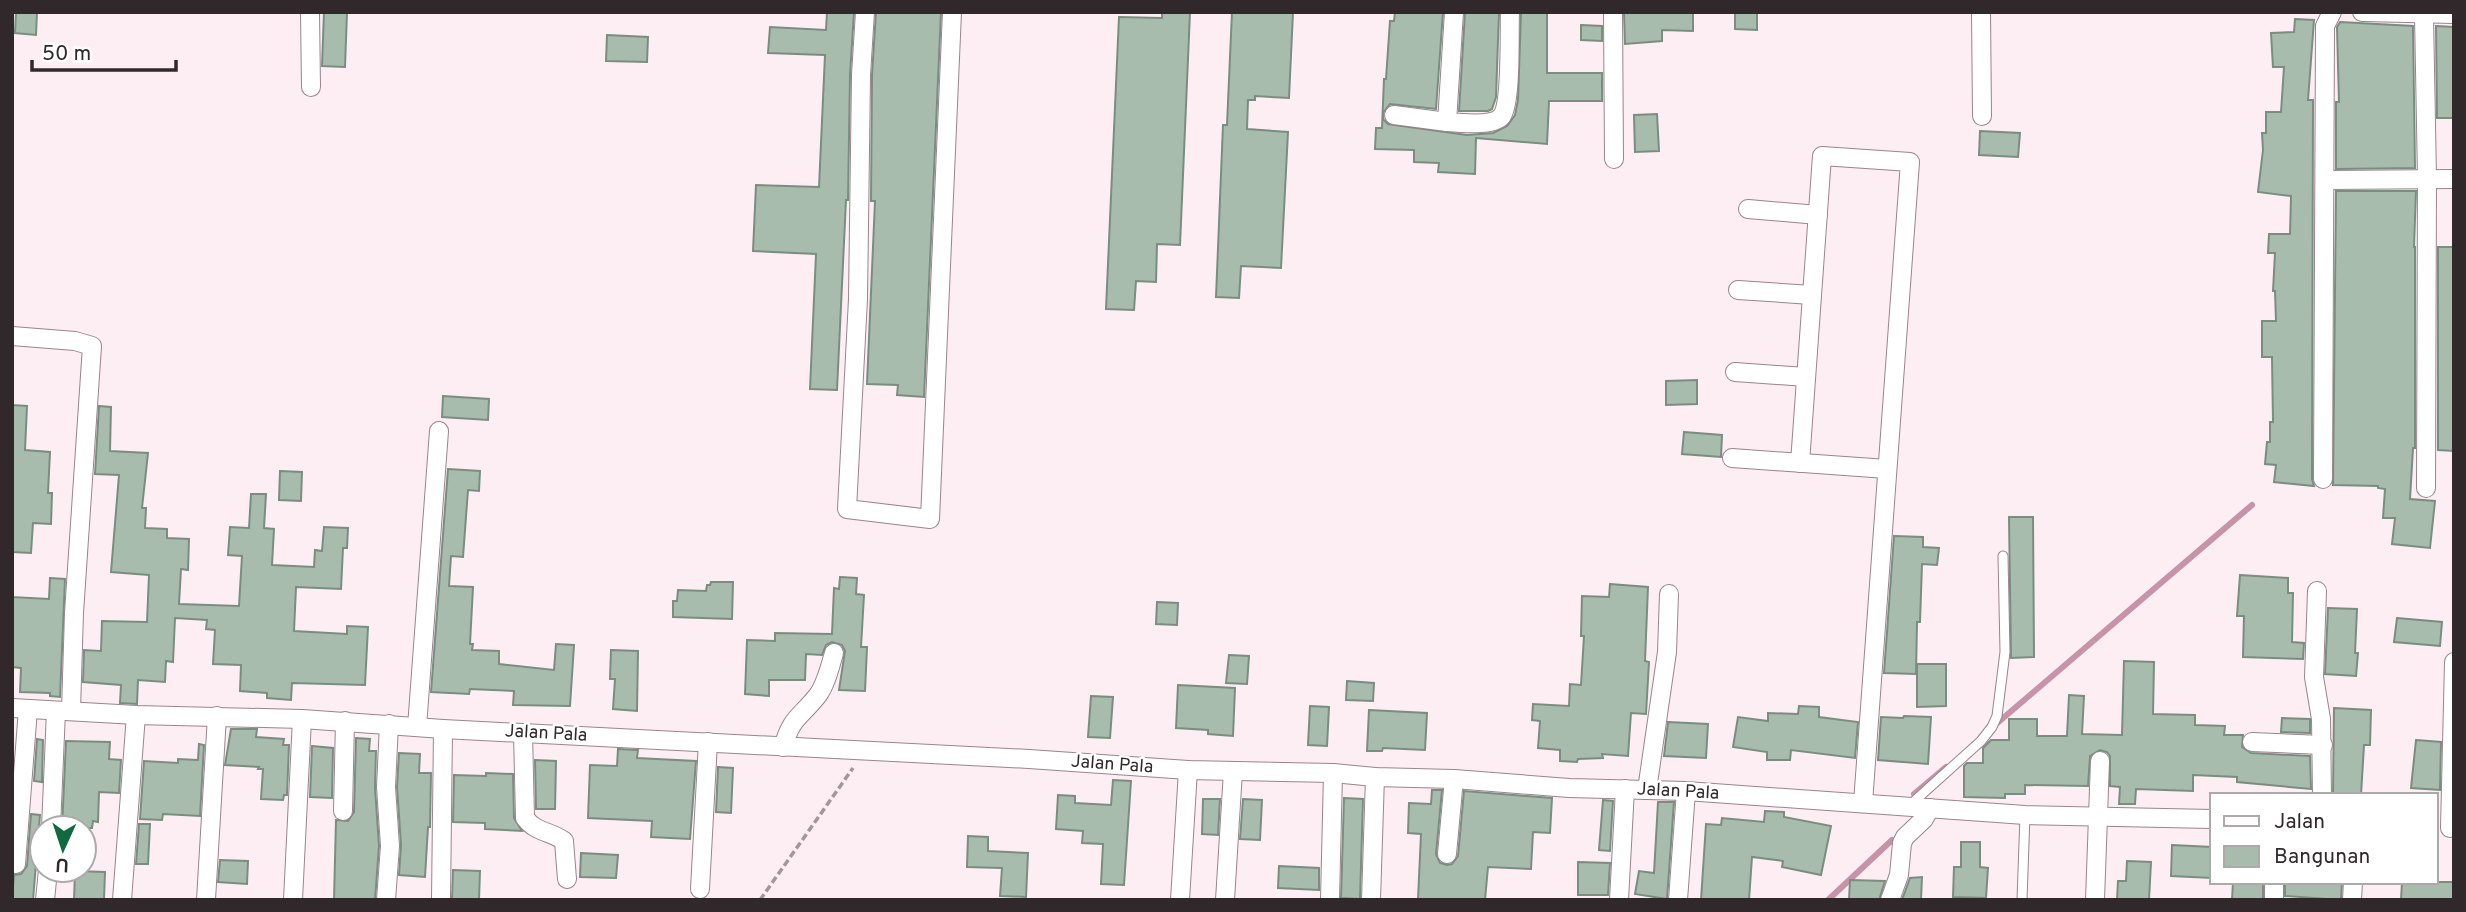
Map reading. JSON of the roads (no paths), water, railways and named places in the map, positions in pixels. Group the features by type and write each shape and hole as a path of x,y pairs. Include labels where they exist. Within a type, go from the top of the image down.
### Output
{"street":[{"path":"310,12 312,87"},
{"path":"865,12 852,299 847,509 930,519 952,12"},
{"path":"1447,122 1454,12"},
{"path":"1394,115 1471,124 1496,120 1503,114 1508,97 1510,12"},
{"path":"1613,12 1614,159"},
{"path":"1981,12 1982,116"},
{"path":"2323,479 2325,26 2332,12"},
{"path":"2362,12 2440,14 2427,178 2427,488"},
{"path":"1800,463 1822,156 1910,162 1863,803"},
{"path":"2326,180 2454,179"},
{"path":"1748,209 1818,215"},
{"path":"1738,290 1812,295"},
{"path":"12,336 75,341 92,346 74,613 53,814"},
{"path":"1735,372 1806,377"},
{"path":"417,727 439,431"},
{"path":"1732,458 1887,469"},
{"path":"2317,591 2314,677 2323,745 2322,793"},
{"path":"1647,790 1667,652 1669,594"},
{"path":"783,747 796,717 820,693 834,653"},
{"path":"2447,828 2454,662"},
{"path":"16,864 20,708"},
{"name":"Jalan Pala","path":"20,708 136,715 345,721 443,729 1030,759 1188,770 1333,773 1569,788 1686,791 2025,815 2210,819"},
{"path":"122,900 136,715"},
{"path":"206,900 217,716"},
{"path":"293,900 302,719"},
{"path":"343,811 345,721"},
{"path":"386,900 390,846 386,787 389,724"},
{"path":"441,900 443,729"},
{"path":"523,733 525,818 533,828 564,841 567,879"},
{"path":"700,889 708,742"},
{"path":"2252,742 2323,745"},
{"path":"2095,900 2100,761"},
{"path":"1180,900 1188,770"},
{"path":"1225,900 1233,771"},
{"path":"1330,900 1333,773"},
{"path":"1370,900 1375,777"},
{"path":"1447,854 1454,779"},
{"path":"1619,900 1625,789"},
{"path":"1678,900 1686,791"},
{"path":"1890,900 1899,875 1905,837 1930,808"}],"lane":[{"path":"1909,807 1982,741 1997,716 2005,652 2003,555"},
{"path":"2022,900 2025,815"}],"waterway":[{"path":"1995,725 2252,505"},
{"path":"1914,794 1946,767"},
{"path":"1828,900 1892,840"}]}
